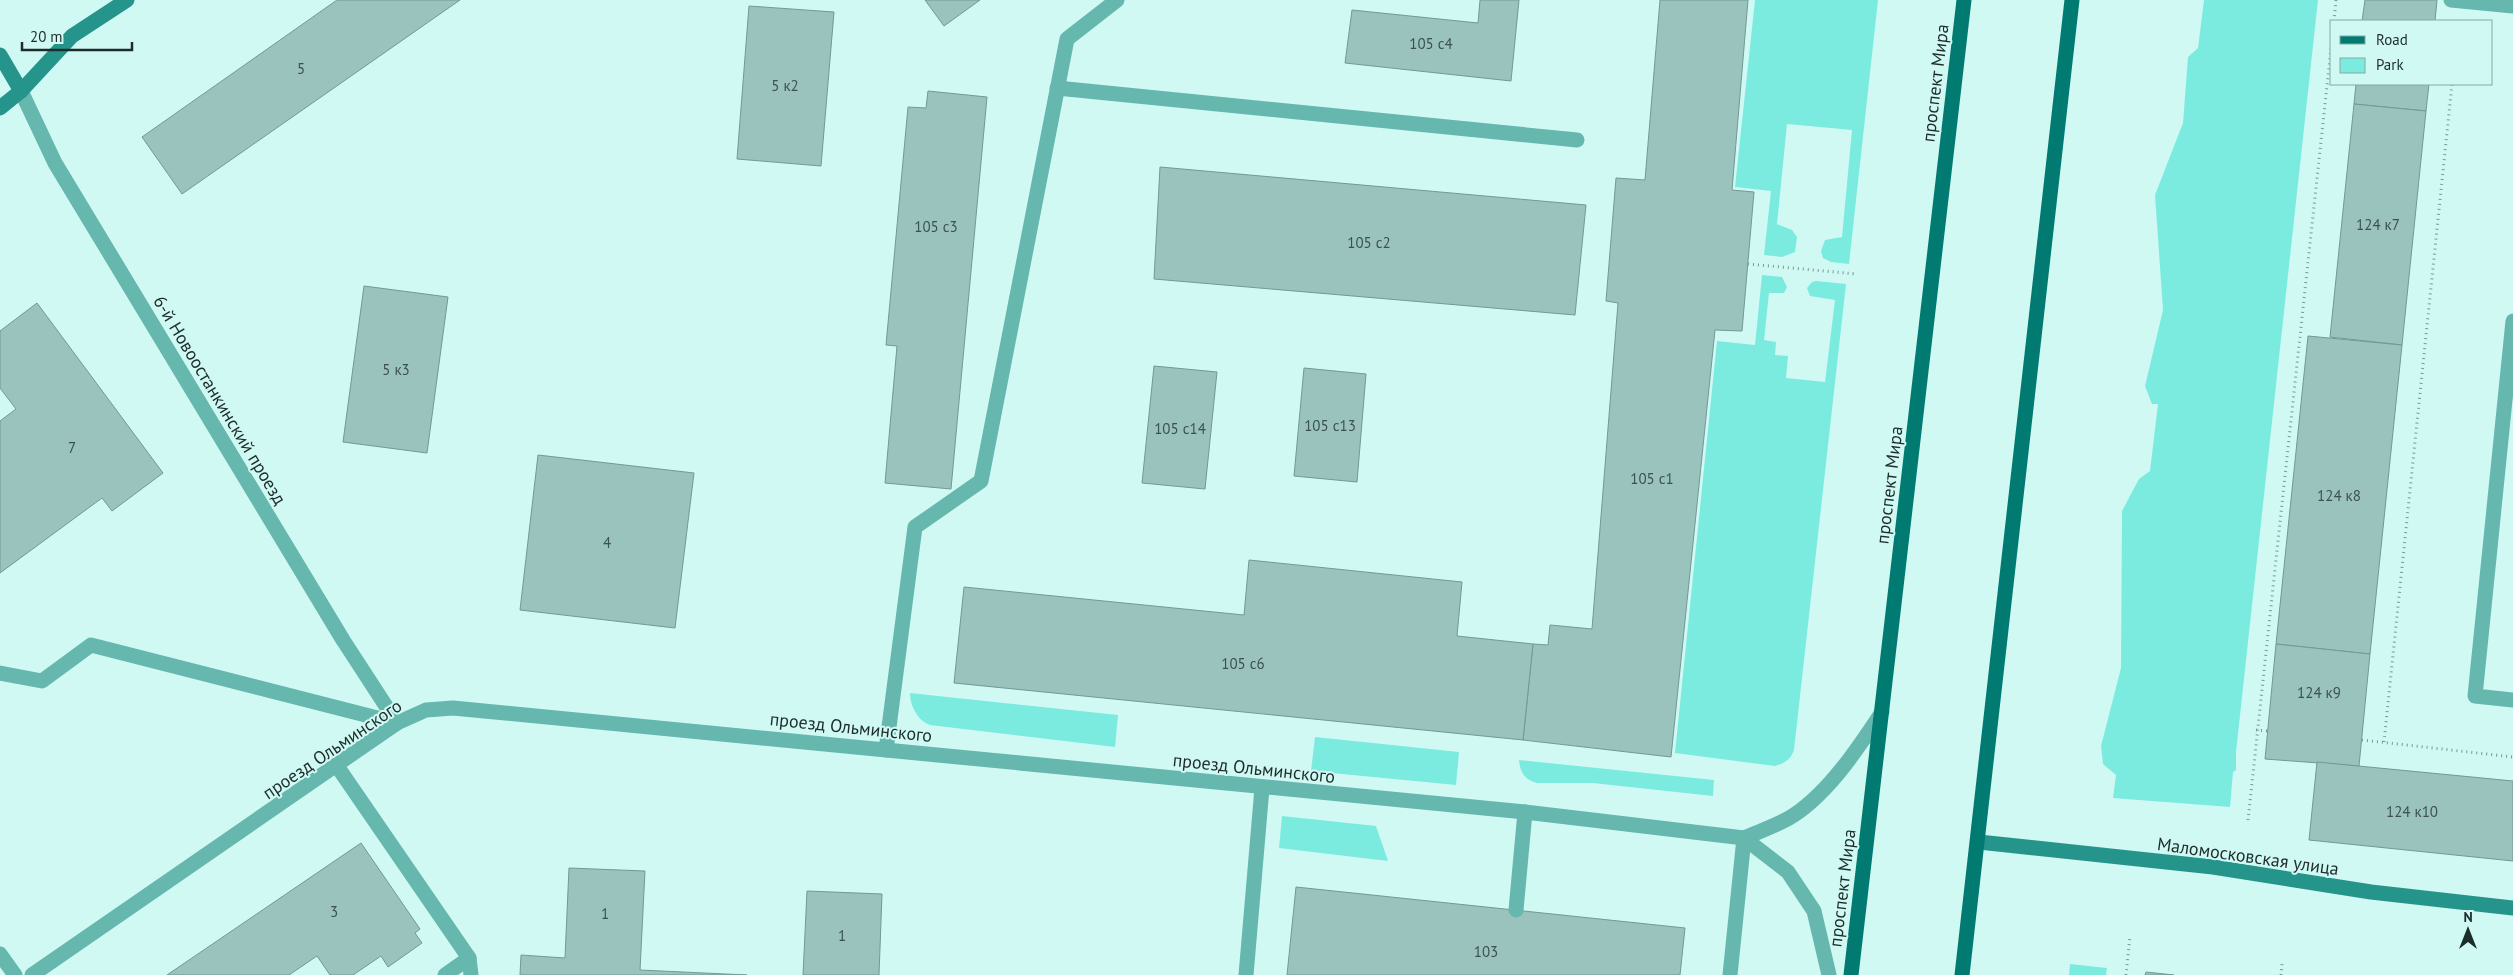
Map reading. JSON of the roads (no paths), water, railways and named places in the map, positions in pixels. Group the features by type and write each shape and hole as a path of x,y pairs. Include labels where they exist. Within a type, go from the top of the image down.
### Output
{"main road":[{"name":"проспект Мира","path":"1851,975 1964,0"},
{"path":"1962,975 2072,0"}],"street":[{"path":"0,108 21,91 72,36 127,0"},
{"path":"886,750 915,527 981,481 1067,39 1117,0"},
{"path":"2452,0 2513,6"},
{"path":"0,55 21,91"},
{"path":"1057,88 1577,140"},
{"name":"6-й Новоостанкинский проезд","path":"21,91 55,163 344,640 397,723"},
{"path":"2513,321 2511,367 2476,696 2513,700"},
{"path":"0,673 42,681 91,645 397,723"},
{"name":"проезд Ольминского","path":"32,975 397,723 426,710 472,709 1262,788 1525,812 1744,838"},
{"path":"1744,838 1794,815 1823,788 1856,752 1882,712"},
{"path":"337,766 469,958 471,975"},
{"path":"1246,975 1262,788"},
{"path":"1516,910 1525,812"},
{"path":"1730,975 1744,838"},
{"path":"1744,838 1788,872 1814,911 1829,975"},
{"name":"Маломосковская улица","path":"1978,842 2213,867 2371,892 2513,908"},
{"path":"0,954 15,975"},
{"path":"445,975 469,958"}]}
